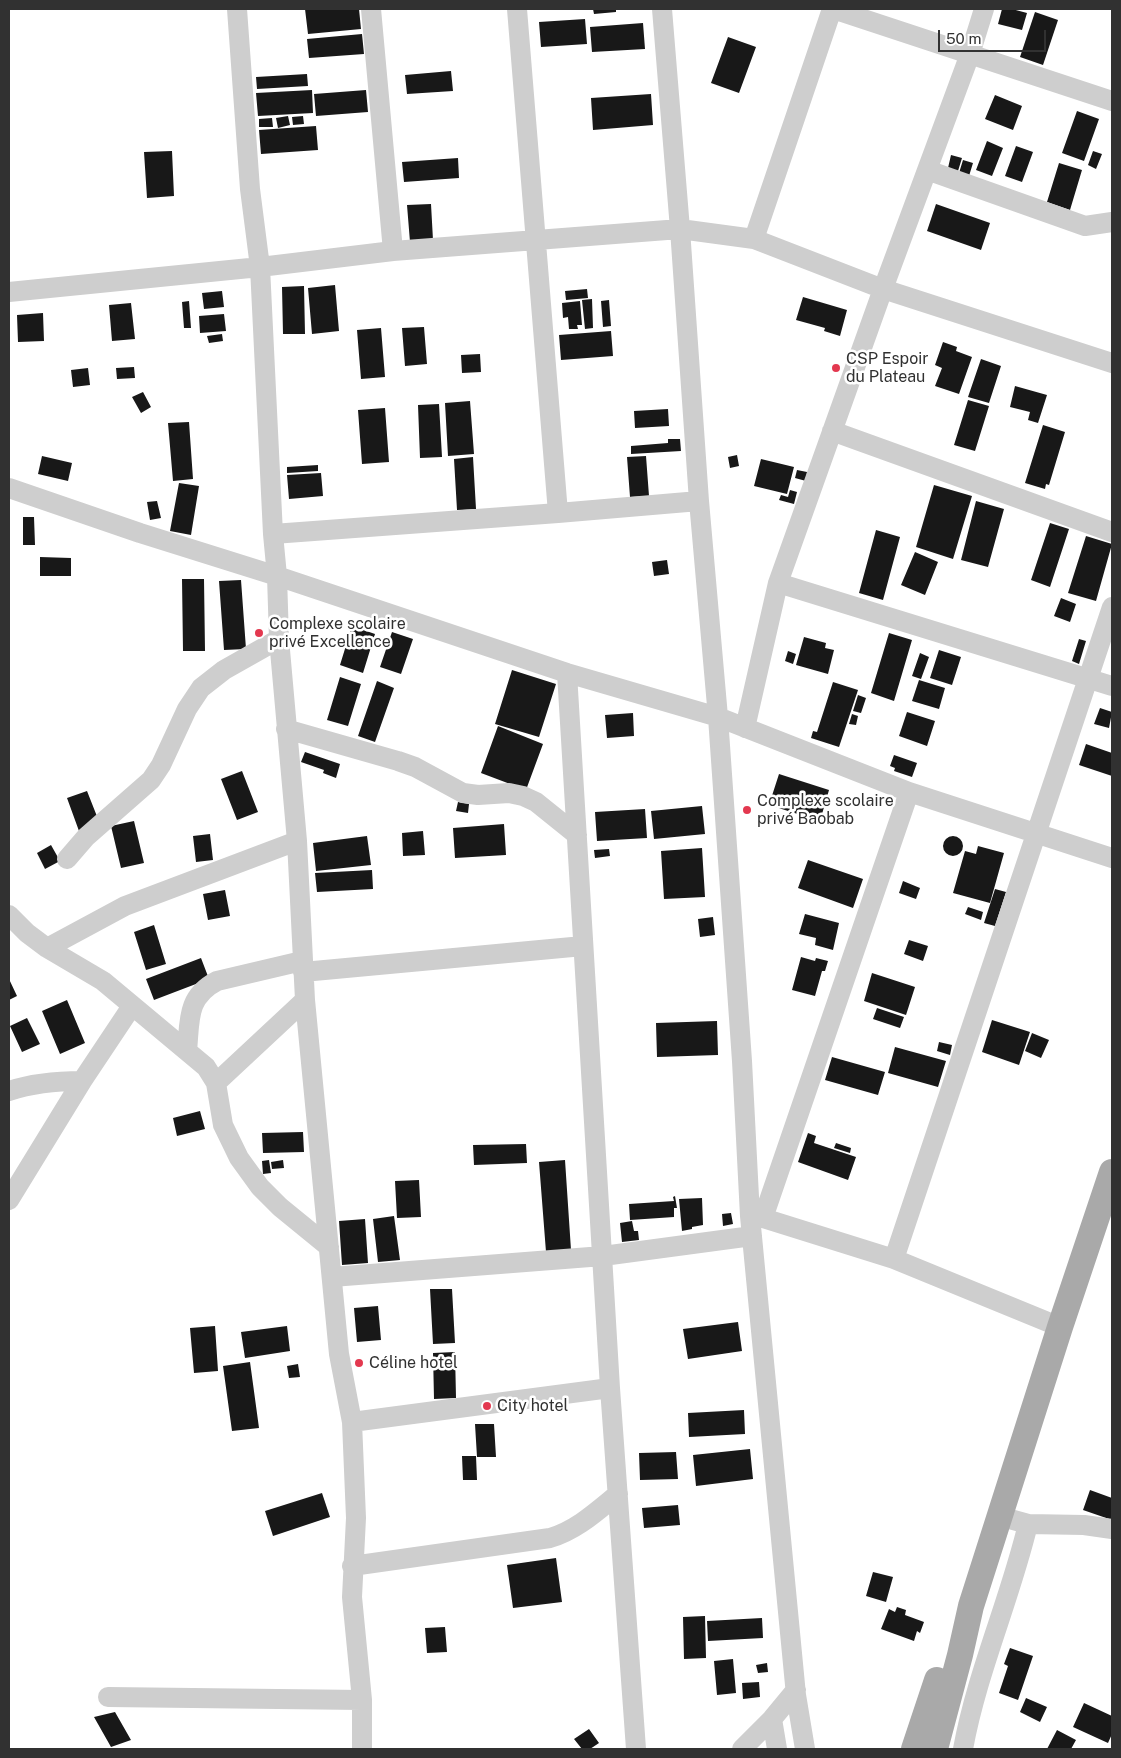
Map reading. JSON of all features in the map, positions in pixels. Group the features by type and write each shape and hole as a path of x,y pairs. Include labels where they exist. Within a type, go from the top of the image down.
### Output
{"main road":[{"path":"935,1749 964,1640 971,1606 1060,1327 1112,1172"},
{"path":"914,1749 940,1672 971,1606"}],"street":[{"path":"237,9 250,189 260,268 279,639 297,841 305,1000 339,1354 352,1422 356,1518 352,1566 352,1598 362,1700 362,1749"},
{"path":"371,9 393,252"},
{"path":"517,9 558,513"},
{"path":"662,9 699,501 718,717 755,1223 796,1692 805,1749"},
{"path":"754,239 832,9 1112,102"},
{"path":"745,728 778,583 883,289 970,54 984,9"},
{"path":"927,170 1086,226 1112,222"},
{"path":"9,292 260,268 393,252 680,229 754,239 883,289 1112,363"},
{"path":"832,431 1112,532"},
{"path":"9,488 567,673 718,717 909,792 1112,858"},
{"path":"273,534 699,501"},
{"path":"778,583 1112,686"},
{"path":"894,1258 1112,607"},
{"path":"67,860 86,837 151,780 161,765 187,708 201,688 224,670 279,639"},
{"path":"567,673 610,1388 636,1749"},
{"path":"286,728 415,767 463,793 478,795 509,793 524,796 536,802 577,835"},
{"path":"755,1223 909,792"},
{"path":"47,948 125,906 297,841"},
{"path":"9,915 27,933 47,948 103,982 206,1067 216,1083 223,1125 239,1158 260,1188 329,1247"},
{"path":"187,1052 191,1012 196,998 206,987 217,981 303,967 584,946"},
{"path":"216,1083 305,1000"},
{"path":"9,1200 82,1081 132,1006"},
{"path":"9,1091 29,1084 82,1081"},
{"path":"332,1277 603,1256 755,1223 894,1258 1060,1327"},
{"path":"352,1422 610,1388"},
{"path":"352,1566 550,1538 578,1526 618,1494"},
{"path":"999,1516 1028,1524 1084,1525 1112,1529"},
{"path":"963,1749 978,1684 1019,1561 1028,1524"},
{"path":"742,1749 796,1692"},
{"path":"796,1692 817,1749"},
{"path":"108,1697 362,1700"},
{"path":"772,1719 777,1749"}],"building":[{"path":"305,9 359,9 361,29 308,34"},
{"path":"593,9 616,9 616,12 594,14"},
{"path":"1002,9 1012,9 1027,13 1022,30 998,24"},
{"path":"1035,12 1058,20 1043,65 1020,57"},
{"path":"585,19 587,44 541,47 539,22"},
{"path":"643,23 645,49 592,52 590,27"},
{"path":"362,34 364,54 309,58 307,39"},
{"path":"728,37 756,47 739,93 711,83"},
{"path":"451,71 453,91 407,94 405,75"},
{"path":"307,74 308,86 257,89 256,77"},
{"path":"312,90 313,113 258,116 256,93"},
{"path":"366,90 368,112 316,116 314,94"},
{"path":"651,94 653,125 593,130 591,98"},
{"path":"995,95 1022,106 1013,130 985,119"},
{"path":"1077,111 1099,119 1084,161 1062,153"},
{"path":"288,116 290,125 278,128 276,118"},
{"path":"303,116 304,124 293,125 292,117"},
{"path":"272,118 273,127 259,127 259,119"},
{"path":"316,126 318,150 261,154 259,130"},
{"path":"987,141 1003,148 992,176 976,170"},
{"path":"1016,146 1033,152 1022,182 1005,176"},
{"path":"172,151 174,196 147,198 144,152"},
{"path":"1093,151 1102,154 1096,169 1088,165"},
{"path":"951,155 962,158 958,171 948,168"},
{"path":"458,158 459,178 404,182 402,162"},
{"path":"963,160 973,163 969,176 959,173"},
{"path":"1059,163 1082,170 1070,210 1047,202"},
{"path":"431,204 433,240 410,242 407,205"},
{"path":"936,204 990,223 981,250 927,231"},
{"path":"335,285 339,331 312,334 308,288"},
{"path":"304,286 305,334 283,334 282,287"},
{"path":"587,289 588,298 566,300 565,291"},
{"path":"222,291 224,307 204,309 202,293"},
{"path":"803,297 847,310 840,336 824,331 825,328 796,320"},
{"path":"592,299 593,328 585,329 582,300"},
{"path":"609,300 611,326 603,327 601,301"},
{"path":"189,301 191,328 184,328 182,302"},
{"path":"580,301 582,325 577,325 578,329 569,329 568,317 563,318 562,303"},
{"path":"131,303 135,339 112,341 109,305"},
{"path":"43,313 44,341 18,342 17,315"},
{"path":"224,314 226,331 200,333 199,316"},
{"path":"424,327 427,364 405,366 402,328"},
{"path":"381,328 385,377 361,379 357,330"},
{"path":"611,331 613,356 561,360 559,335"},
{"path":"222,334 223,341 209,343 207,336"},
{"path":"943,342 957,347 956,351 972,357 959,394 935,386 942,368 935,365"},
{"path":"480,354 481,372 462,373 461,355"},
{"path":"981,359 1001,366 989,403 968,397"},
{"path":"134,367 135,378 117,379 116,368"},
{"path":"88,368 90,385 73,387 71,370"},
{"path":"1015,386 1047,395 1038,423 1028,420 1030,412 1010,407"},
{"path":"143,392 151,407 141,413 132,397"},
{"path":"968,400 989,406 975,451 954,445"},
{"path":"470,401 474,454 448,456 445,403"},
{"path":"439,404 442,457 420,458 418,405"},
{"path":"385,408 389,462 362,464 358,410"},
{"path":"668,409 669,426 635,428 634,411"},
{"path":"189,422 193,479 173,481 168,423"},
{"path":"1043,425 1065,432 1049,485 1046,484 1045,489 1025,483"},
{"path":"668,439 680,439 681,451 631,454 631,446 668,443"},
{"path":"737,455 739,466 730,468 728,457"},
{"path":"42,456 72,463 68,481 38,474"},
{"path":"646,456 649,496 630,497 627,457"},
{"path":"473,457 476,509 457,510 454,459"},
{"path":"761,459 794,467 787,494 754,486"},
{"path":"318,465 318,471 287,473 287,467"},
{"path":"797,470 807,472 806,481 795,478"},
{"path":"321,473 323,496 289,499 287,475"},
{"path":"179,483 199,486 191,535 170,531"},
{"path":"934,485 972,496 953,559 916,547"},
{"path":"790,490 797,492 794,504 779,500 781,495 788,497"},
{"path":"157,501 161,518 150,520 147,502"},
{"path":"976,501 1004,509 988,567 961,560"},
{"path":"23,517 34,517 35,545 23,545"},
{"path":"1050,523 1069,529 1050,587 1031,580"},
{"path":"876,530 900,537 883,600 859,593"},
{"path":"1086,536 1112,544 1096,601 1068,593"},
{"path":"915,552 938,562 925,595 901,585"},
{"path":"40,557 71,558 71,576 40,576"},
{"path":"667,560 669,574 654,576 652,562"},
{"path":"182,579 204,579 205,651 183,651"},
{"path":"241,580 246,649 224,650 219,581"},
{"path":"1061,598 1076,604 1070,622 1054,616"},
{"path":"352,626 375,634 363,673 340,665"},
{"path":"392,632 413,639 401,674 380,667"},
{"path":"889,633 912,640 894,701 871,693"},
{"path":"804,637 826,643 825,648 834,650 828,674 796,665"},
{"path":"1079,639 1086,641 1079,664 1072,661"},
{"path":"939,650 961,657 952,685 930,678"},
{"path":"788,651 796,654 793,664 785,661"},
{"path":"920,653 929,657 921,679 912,676"},
{"path":"512,670 556,684 539,737 495,724"},
{"path":"340,677 361,684 348,726 327,720"},
{"path":"919,680 945,688 939,709 912,701"},
{"path":"377,681 394,688 375,742 358,736"},
{"path":"833,682 858,690 839,747 811,738 813,731 817,732"},
{"path":"858,695 866,698 861,713 853,711"},
{"path":"1100,708 1112,712 1109,728 1094,724"},
{"path":"907,712 935,721 927,746 899,736"},
{"path":"633,713 634,736 607,738 605,715"},
{"path":"852,714 858,716 856,725 849,724"},
{"path":"498,726 543,744 526,790 481,773"},
{"path":"1086,744 1112,753 1112,776 1079,765"},
{"path":"305,752 340,764 336,778 323,773 324,770 301,762"},
{"path":"894,755 917,763 912,777 894,771 895,768 890,766"},
{"path":"242,771 258,812 237,820 221,779"},
{"path":"779,774 829,790 820,821 769,805"},
{"path":"87,791 100,824 79,831 67,798"},
{"path":"458,802 469,804 468,813 456,811"},
{"path":"702,806 705,834 654,839 651,811"},
{"path":"645,809 647,838 597,841 595,812"},
{"path":"134,821 144,863 121,868 111,826"},
{"path":"504,824 506,855 455,858 453,828"},
{"path":"423,831 425,855 403,856 402,833"},
{"path":"210,834 213,860 196,862 193,836"},
{"path":"367,836 371,865 316,871 313,843"},
{"path":"953,836 960,839 963,846 960,853 953,856 946,853 943,846 946,839"},
{"path":"51,845 60,861 45,869 37,853"},
{"path":"978,846 1004,853 990,903 953,893 965,851 976,854"},
{"path":"702,848 705,897 664,899 661,851"},
{"path":"609,849 610,856 595,858 594,850"},
{"path":"808,860 863,879 853,908 798,888"},
{"path":"372,870 373,889 317,892 315,873"},
{"path":"903,881 920,888 916,899 899,893"},
{"path":"995,889 1006,892 995,926 984,923"},
{"path":"225,890 230,916 208,920 203,894"},
{"path":"968,907 983,912 981,920 965,914"},
{"path":"805,914 839,923 833,950 815,945 816,938 799,934"},
{"path":"713,917 715,935 700,937 698,919"},
{"path":"154,925 166,964 146,970 134,932"},
{"path":"909,940 928,946 923,961 904,954"},
{"path":"801,957 815,961 816,958 828,961 825,971 822,971 815,996 792,990"},
{"path":"201,958 209,979 154,1000 146,979"},
{"path":"872,973 915,987 906,1015 864,1001"},
{"path":"9,979 17,996 9,1000"},
{"path":"67,1000 85,1043 60,1054 42,1011"},
{"path":"877,1008 904,1017 900,1028 873,1019"},
{"path":"27,1018 40,1044 22,1052 10,1026"},
{"path":"992,1020 1030,1032 1019,1065 982,1052"},
{"path":"717,1021 718,1055 657,1057 656,1023"},
{"path":"1032,1033 1049,1040 1041,1058 1025,1051"},
{"path":"939,1042 952,1045 950,1055 937,1051"},
{"path":"895,1047 946,1061 938,1087 888,1073"},
{"path":"832,1057 885,1072 878,1095 825,1080"},
{"path":"200,1111 205,1129 177,1136 173,1118"},
{"path":"303,1132 304,1152 263,1153 262,1133"},
{"path":"808,1133 816,1136 814,1143 856,1157 848,1180 798,1162"},
{"path":"836,1143 851,1148 850,1153 834,1148"},
{"path":"526,1144 527,1163 474,1165 473,1145"},
{"path":"269,1160 271,1173 263,1174 262,1161"},
{"path":"283,1160 284,1168 272,1169 271,1162"},
{"path":"565,1160 571,1250 546,1252 539,1162"},
{"path":"419,1180 421,1217 397,1218 395,1181"},
{"path":"675,1196 677,1208 674,1208 674,1217 630,1220 629,1204 674,1201 673,1197"},
{"path":"702,1198 703,1225 682,1231 679,1199"},
{"path":"731,1213 733,1224 723,1226 722,1214"},
{"path":"394,1216 400,1260 378,1262 373,1219"},
{"path":"365,1219 368,1263 342,1265 339,1221"},
{"path":"632,1221 634,1231 638,1231 639,1240 622,1242 620,1223"},
{"path":"430,1289 452,1289 455,1343 433,1344"},
{"path":"378,1306 381,1340 357,1342 354,1308"},
{"path":"738,1322 742,1351 688,1359 683,1329"},
{"path":"215,1326 218,1371 194,1373 190,1328"},
{"path":"287,1326 290,1351 245,1358 241,1332"},
{"path":"455,1352 456,1398 434,1399 433,1353"},
{"path":"250,1362 259,1428 232,1431 223,1366"},
{"path":"298,1364 300,1377 289,1378 287,1366"},
{"path":"744,1410 745,1434 689,1437 688,1413"},
{"path":"475,1424 494,1424 496,1457 477,1457"},
{"path":"750,1449 753,1479 696,1486 693,1455"},
{"path":"676,1452 678,1479 640,1480 639,1453"},
{"path":"462,1456 476,1456 477,1480 463,1480"},
{"path":"1090,1490 1112,1498 1112,1520 1083,1510"},
{"path":"322,1493 330,1517 273,1536 265,1511"},
{"path":"678,1505 680,1525 644,1528 642,1508"},
{"path":"556,1558 562,1602 513,1608 507,1565"},
{"path":"873,1572 893,1577 886,1602 866,1596"},
{"path":"897,1607 906,1610 905,1615 924,1622 920,1633 917,1631 914,1641 881,1629 889,1609 895,1612"},
{"path":"705,1616 706,1658 684,1659 683,1617"},
{"path":"762,1618 763,1638 708,1641 707,1621"},
{"path":"445,1627 447,1652 427,1653 425,1628"},
{"path":"1010,1648 1033,1656 1018,1700 999,1693 1008,1666 1004,1664"},
{"path":"733,1659 736,1693 717,1695 714,1661"},
{"path":"767,1663 768,1672 758,1673 756,1665"},
{"path":"759,1682 760,1697 743,1699 742,1683"},
{"path":"1026,1698 1047,1707 1040,1722 1020,1712"},
{"path":"1084,1703 1112,1716 1112,1734 1108,1743 1073,1727"},
{"path":"115,1712 131,1740 111,1747 94,1717"},
{"path":"589,1729 599,1743 590,1749 582,1749 574,1739"},
{"path":"1057,1730 1076,1740 1071,1749 1047,1749"}],"place":[{"name":"CSP Espoir du Plateau","path":"836,368"},
{"name":"Complexe scolaire privé Excellence","path":"259,633"},
{"name":"Complexe scolaire privé Baobab","path":"747,810"},
{"name":"Céline hotel","path":"359,1363"},
{"name":"City hotel","path":"487,1406"}]}
